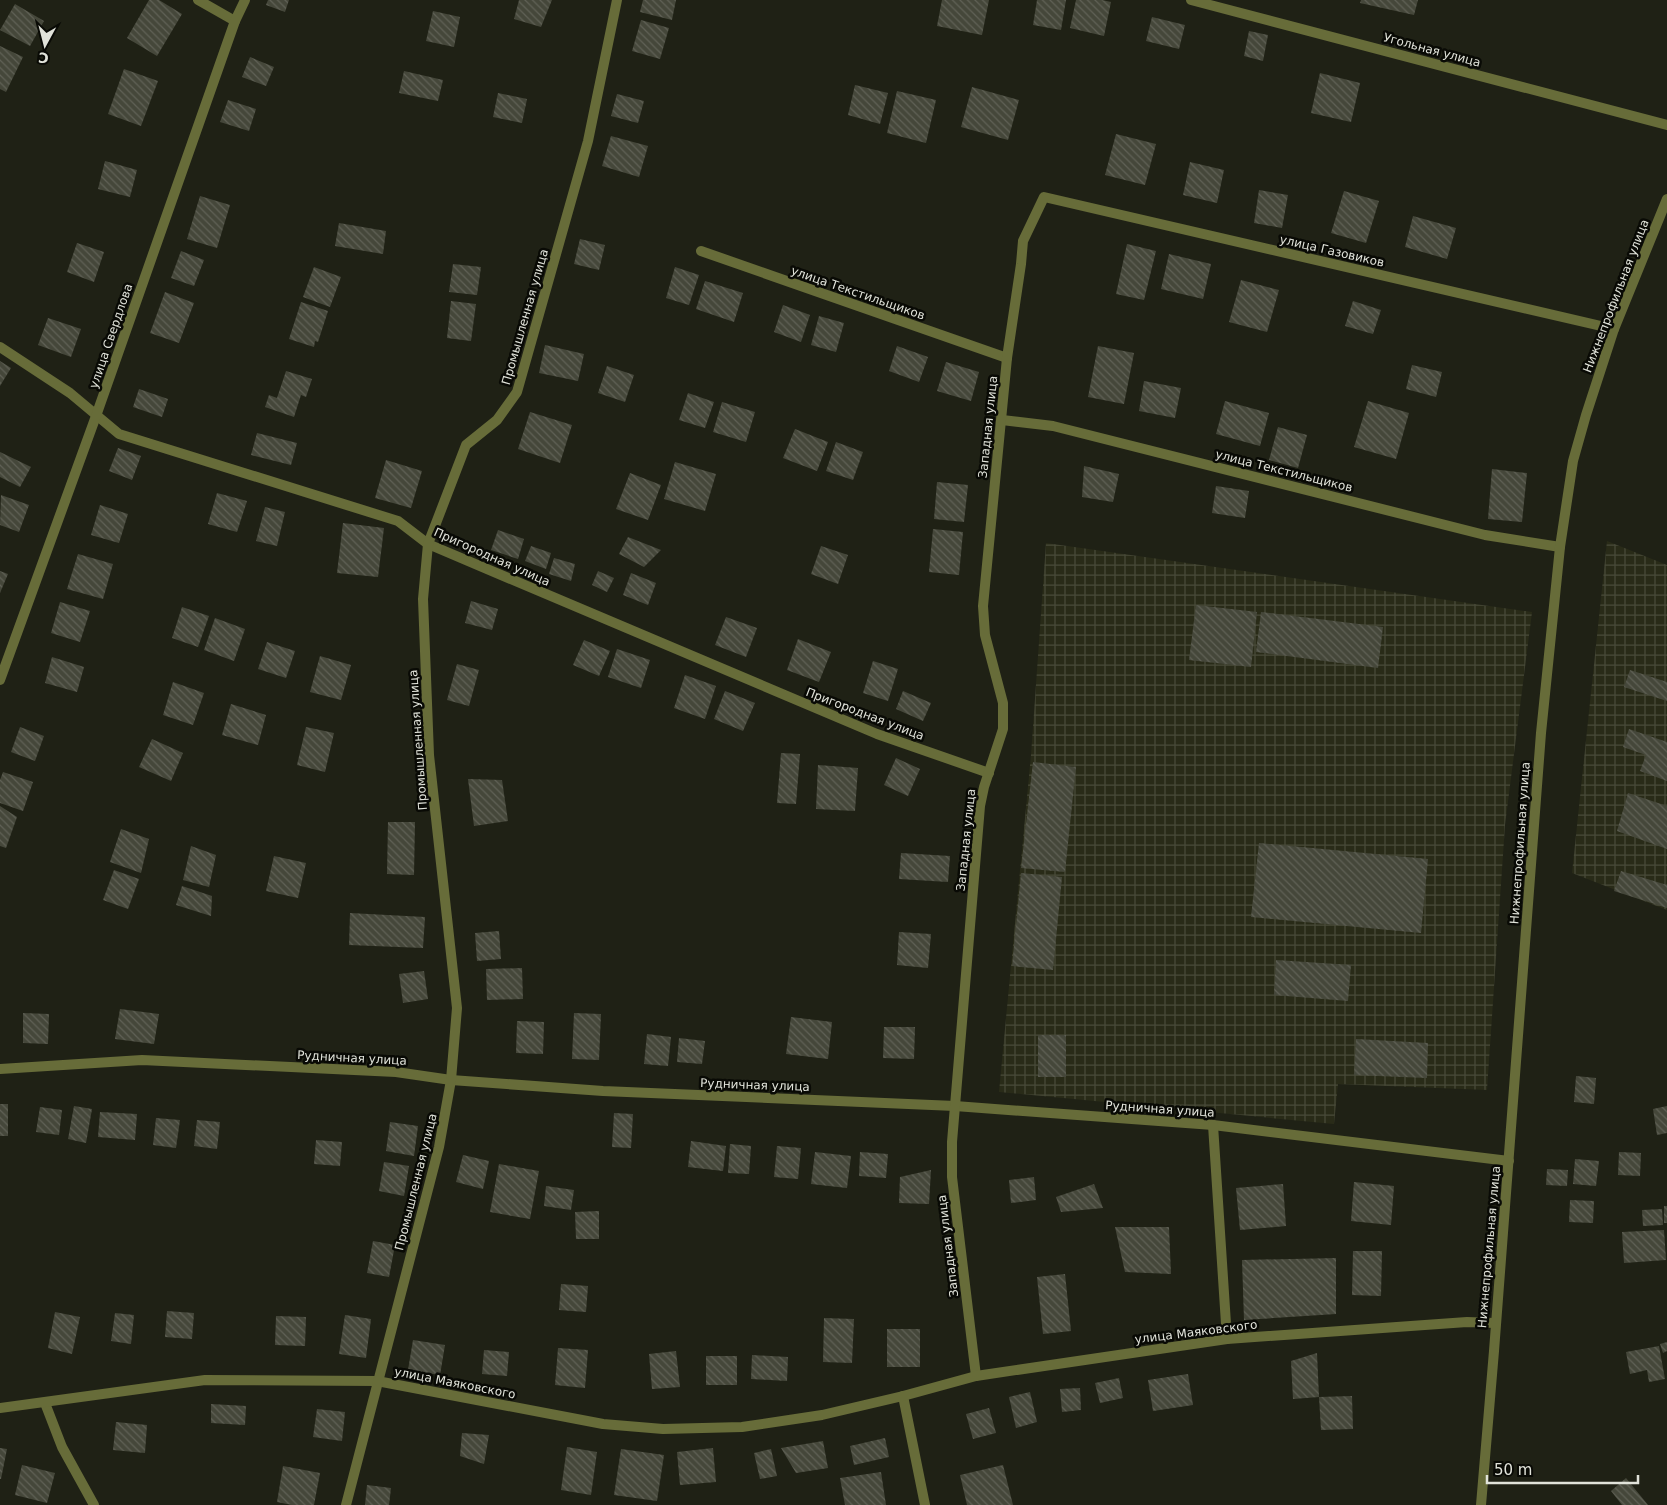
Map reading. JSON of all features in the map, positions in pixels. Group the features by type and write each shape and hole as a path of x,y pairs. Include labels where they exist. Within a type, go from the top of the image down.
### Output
{"street":[{"path":"198,0 235,21"},
{"name":"улица Свердлова","path":"0,680 96,416 235,21 245,0"},
{"name":"Промышленная улица","path":"346,1505 377,1381 440,1147 451,1080 457,1008 429,755 423,599 428,544 466,445 497,420 517,392 588,141 617,0"},
{"name":"Угольная улица","path":"1191,0 1667,124"},
{"name":"улица Газовиков","path":"1044,197 1614,329"},
{"name":"Западная улица","path":"976,1376 952,1177 952,1142 980,806 984,787 1003,729 1003,703 985,635 983,606 1007,358 1022,264 1023,241 1044,197"},
{"name":"Нижнепрофильная улица","path":"1481,1505 1541,733 1560,547 1573,461 1586,415 1614,329 1667,199"},
{"name":"улица Текстильщиков","path":"701,251 1007,358"},
{"name":"Пригородная улица","path":"0,347 70,393 119,434 398,521 428,544 877,734 989,772"},
{"name":"улица Текстильщиков","path":"1002,420 1054,426 1485,535 1560,547"},
{"name":"Рудничная улица","path":"0,1069 142,1060 396,1072 451,1080 603,1091 955,1106 1213,1125 1509,1161"},
{"path":"1213,1125 1227,1339"},
{"name":"улица Маяковского","path":"0,1408 205,1380 377,1381 603,1424 663,1430 742,1427 822,1415 976,1376 1227,1339 1467,1322 1495,1323"},
{"path":"903,1396 925,1505"},
{"path":"46,1403 62,1447 94,1505"}],"shaded area":[{"path":"1607,541 1667,565 1667,910 1572,873"},
{"path":"1046,543 1532,612 1505,825 1487,1090 1338,1084 1334,1124 999,1092 1031,755"}],"building":[{"path":"149,0 159,0 182,14 157,56 127,38"},
{"path":"268,0 289,0 285,12 266,5"},
{"path":"519,0 552,0 541,27 514,19"},
{"path":"643,0 676,0 672,20 640,12"},
{"path":"942,0 989,0 982,35 937,26"},
{"path":"1037,0 1066,0 1061,30 1033,25"},
{"path":"1076,0 1111,2 1104,36 1070,28"},
{"path":"1361,0 1418,0 1414,15 1360,3"},
{"path":"15,4 44,21 30,46 0,30"},
{"path":"433,11 460,17 454,47 426,41"},
{"path":"1152,17 1185,25 1179,49 1146,41"},
{"path":"641,20 669,28 660,59 632,51"},
{"path":"1249,31 1268,35 1263,61 1244,56"},
{"path":"0,46 23,57 6,92 0,89"},
{"path":"250,57 274,67 266,86 242,77"},
{"path":"124,69 158,81 141,126 108,114"},
{"path":"404,71 443,80 438,101 399,93"},
{"path":"1320,73 1360,83 1351,122 1311,113"},
{"path":"855,85 888,93 880,124 848,115"},
{"path":"972,87 1019,100 1008,140 961,127"},
{"path":"897,91 936,100 926,143 887,133"},
{"path":"498,93 527,99 522,123 493,117"},
{"path":"617,94 644,101 638,123 611,116"},
{"path":"228,100 256,109 249,131 220,122"},
{"path":"1116,134 1156,144 1145,185 1105,175"},
{"path":"611,136 648,146 639,177 602,166"},
{"path":"105,161 137,170 130,197 98,189"},
{"path":"1190,162 1224,170 1217,203 1183,195"},
{"path":"1259,190 1288,195 1282,228 1254,223"},
{"path":"1344,191 1379,201 1366,243 1331,233"},
{"path":"200,196 230,205 217,248 187,239"},
{"path":"1413,216 1456,228 1447,259 1405,247"},
{"path":"339,223 386,231 383,254 335,246"},
{"path":"580,239 605,245 599,270 574,264"},
{"path":"77,243 104,252 94,282 67,272"},
{"path":"1127,244 1156,251 1144,300 1116,294"},
{"path":"181,251 204,260 194,286 171,278"},
{"path":"1169,254 1211,264 1203,299 1161,289"},
{"path":"453,264 481,267 477,295 449,292"},
{"path":"314,267 341,277 330,307 303,297"},
{"path":"675,267 699,275 689,305 666,298"},
{"path":"1241,280 1279,290 1267,332 1229,322"},
{"path":"705,281 743,293 734,322 696,309"},
{"path":"165,292 194,303 179,343 150,333"},
{"path":"451,301 476,304 471,341 447,338"},
{"path":"1353,301 1381,310 1373,334 1345,326"},
{"path":"301,302 328,311 318,342 315,341 314,347 289,339"},
{"path":"783,305 810,315 801,342 774,332"},
{"path":"819,316 844,323 836,352 811,345"},
{"path":"48,318 81,329 71,357 38,345"},
{"path":"545,345 584,354 578,381 539,373"},
{"path":"897,346 928,357 919,382 889,371"},
{"path":"1098,346 1134,353 1124,404 1088,397"},
{"path":"0,361 11,368 0,386"},
{"path":"946,362 979,372 971,401 937,391"},
{"path":"1412,365 1442,372 1436,397 1406,389"},
{"path":"607,366 634,375 625,402 598,393"},
{"path":"286,371 312,379 306,397 301,395 294,417 265,407 269,395 277,398"},
{"path":"1144,381 1181,388 1175,418 1139,411"},
{"path":"139,389 168,399 162,417 133,407"},
{"path":"688,393 714,402 705,428 679,420"},
{"path":"1225,401 1269,413 1260,446 1216,434"},
{"path":"1368,401 1409,413 1396,459 1354,447"},
{"path":"722,402 755,412 746,442 713,432"},
{"path":"530,412 572,425 560,463 518,449"},
{"path":"1278,427 1307,435 1298,468 1269,460"},
{"path":"795,429 828,442 817,471 783,458"},
{"path":"257,433 297,443 291,465 251,455"},
{"path":"836,442 863,452 853,480 826,471"},
{"path":"118,448 141,456 132,480 109,471"},
{"path":"0,452 31,467 20,487 0,477"},
{"path":"386,460 422,471 411,508 375,498"},
{"path":"675,462 716,474 705,511 664,499"},
{"path":"1084,466 1119,474 1113,502 1082,497"},
{"path":"1492,469 1527,473 1522,522 1488,519"},
{"path":"630,473 661,485 648,520 616,509"},
{"path":"937,482 968,485 964,522 934,519"},
{"path":"1216,486 1249,491 1245,518 1212,513"},
{"path":"217,493 247,501 237,532 208,524"},
{"path":"1,495 29,505 19,532 0,525"},
{"path":"100,505 128,514 119,543 91,535"},
{"path":"265,507 285,512 277,546 256,541"},
{"path":"343,523 384,528 378,577 337,573"},
{"path":"933,529 963,532 959,575 929,572"},
{"path":"498,530 524,539 518,559 491,550"},
{"path":"628,537 661,550 644,567 619,554"},
{"path":"531,546 551,553 546,569 525,561"},
{"path":"821,546 848,555 838,584 811,574"},
{"path":"78,554 113,564 103,599 67,589"},
{"path":"554,558 575,564 571,581 549,574"},
{"path":"0,571 8,574 0,593"},
{"path":"598,571 614,578 607,592 592,585"},
{"path":"631,573 656,583 648,605 623,595"},
{"path":"471,601 498,609 492,630 465,623"},
{"path":"60,602 90,611 80,642 51,633"},
{"path":"1196,605 1257,612 1251,667 1189,660"},
{"path":"182,607 209,616 198,647 172,638"},
{"path":"1261,612 1383,627 1378,668 1256,652"},
{"path":"726,617 757,628 746,657 715,645"},
{"path":"215,618 245,629 234,661 204,650"},
{"path":"798,639 831,652 819,682 787,670"},
{"path":"584,640 610,651 599,676 573,665"},
{"path":"267,642 295,651 286,678 258,669"},
{"path":"617,649 650,660 641,688 608,677"},
{"path":"320,656 351,665 341,700 310,692"},
{"path":"52,657 84,667 77,692 45,683"},
{"path":"873,661 898,669 888,701 863,693"},
{"path":"457,664 479,670 469,706 447,700"},
{"path":"1630,670 1667,682 1667,701 1624,687"},
{"path":"685,675 716,686 705,719 674,708"},
{"path":"173,682 204,693 193,725 163,715"},
{"path":"725,691 755,703 743,731 714,719"},
{"path":"903,691 931,703 923,721 896,709"},
{"path":"231,704 266,715 258,745 222,735"},
{"path":"20,727 44,736 35,761 11,752"},
{"path":"306,727 334,733 325,772 297,765"},
{"path":"1629,729 1667,742 1667,781 1640,771 1646,755 1623,747"},
{"path":"152,739 183,753 171,781 139,767"},
{"path":"781,753 800,754 796,804 777,803"},
{"path":"896,758 920,769 908,796 884,785"},
{"path":"1033,762 1076,767 1065,872 1021,868"},
{"path":"818,765 858,768 855,811 816,809"},
{"path":"3,772 33,782 23,811 0,803 0,780"},
{"path":"468,779 502,780 508,821 474,826"},
{"path":"1628,793 1667,806 1667,849 1617,831"},
{"path":"0,806 17,817 6,848 0,846"},
{"path":"388,822 415,822 414,875 387,874"},
{"path":"121,829 149,839 141,873 110,862"},
{"path":"1259,843 1428,859 1421,933 1251,917"},
{"path":"191,846 216,855 209,887 183,880"},
{"path":"901,853 950,856 948,882 899,879"},
{"path":"274,856 306,863 298,898 266,891"},
{"path":"114,870 139,879 128,909 103,900"},
{"path":"1621,871 1667,885 1667,908 1614,891"},
{"path":"1021,873 1062,877 1053,970 1012,966"},
{"path":"182,886 212,896 211,916 176,905"},
{"path":"350,913 425,917 423,948 349,945"},
{"path":"499,931 501,959 477,961 475,933"},
{"path":"899,932 931,934 928,968 897,965"},
{"path":"1276,960 1351,965 1348,1001 1274,995"},
{"path":"522,968 523,999 487,1000 486,969"},
{"path":"424,971 428,999 403,1003 399,974"},
{"path":"120,1009 159,1014 154,1044 115,1039"},
{"path":"23,1013 49,1014 48,1044 23,1043"},
{"path":"574,1013 601,1014 599,1060 572,1059"},
{"path":"791,1017 832,1022 828,1059 786,1054"},
{"path":"517,1021 544,1022 543,1054 516,1053"},
{"path":"884,1027 915,1027 914,1059 883,1058"},
{"path":"647,1034 671,1037 668,1066 644,1064"},
{"path":"1038,1035 1066,1035 1066,1077 1038,1077"},
{"path":"679,1038 705,1041 702,1064 677,1062"},
{"path":"1356,1039 1428,1043 1427,1078 1354,1075"},
{"path":"1576,1076 1596,1078 1594,1104 1574,1102"},
{"path":"0,1104 8,1104 8,1136 0,1136"},
{"path":"74,1106 92,1109 86,1143 68,1139"},
{"path":"1667,1106 1667,1133 1657,1135 1653,1109"},
{"path":"40,1107 62,1110 59,1135 36,1132"},
{"path":"100,1112 137,1114 135,1140 98,1137"},
{"path":"614,1113 633,1114 631,1148 612,1147"},
{"path":"156,1118 180,1120 176,1148 153,1145"},
{"path":"197,1120 220,1122 217,1149 194,1146"},
{"path":"390,1122 418,1126 414,1156 386,1151"},
{"path":"316,1140 342,1142 340,1166 314,1164"},
{"path":"691,1141 726,1146 723,1171 688,1167"},
{"path":"730,1144 751,1146 749,1174 728,1173"},
{"path":"777,1146 801,1148 798,1179 774,1177"},
{"path":"815,1152 851,1156 847,1188 811,1184"},
{"path":"860,1152 888,1154 886,1178 859,1176"},
{"path":"1619,1152 1641,1153 1640,1176 1618,1175"},
{"path":"463,1155 489,1161 483,1189 456,1182"},
{"path":"1575,1159 1599,1161 1596,1186 1573,1184"},
{"path":"384,1162 409,1166 404,1196 379,1191"},
{"path":"499,1164 539,1171 530,1219 490,1212"},
{"path":"1547,1169 1568,1170 1567,1186 1546,1185"},
{"path":"931,1170 929,1204 899,1203 900,1177"},
{"path":"1034,1177 1036,1200 1011,1203 1009,1180"},
{"path":"1354,1182 1394,1186 1391,1225 1351,1221"},
{"path":"1094,1184 1103,1208 1061,1212 1056,1197"},
{"path":"1283,1184 1286,1226 1240,1230 1236,1188"},
{"path":"546,1186 574,1190 571,1210 544,1206"},
{"path":"1570,1200 1594,1201 1593,1223 1569,1222"},
{"path":"1664,1206 1667,1206 1667,1223 1664,1223"},
{"path":"1662,1209 1663,1225 1643,1226 1642,1210"},
{"path":"599,1211 599,1239 576,1239 575,1212"},
{"path":"1115,1227 1169,1227 1171,1274 1125,1272"},
{"path":"1664,1230 1666,1260 1624,1263 1622,1232"},
{"path":"373,1241 395,1245 389,1277 367,1273"},
{"path":"1353,1251 1382,1251 1381,1296 1352,1295"},
{"path":"1336,1258 1336,1314 1244,1320 1242,1260"},
{"path":"1065,1274 1071,1331 1043,1334 1037,1277"},
{"path":"561,1284 588,1286 586,1312 559,1310"},
{"path":"167,1311 194,1313 192,1339 165,1337"},
{"path":"55,1312 80,1317 72,1354 48,1348"},
{"path":"115,1313 134,1315 131,1344 111,1341"},
{"path":"345,1315 371,1319 366,1358 339,1354"},
{"path":"276,1316 306,1317 305,1346 275,1345"},
{"path":"824,1318 854,1319 852,1363 823,1362"},
{"path":"887,1329 920,1329 920,1367 887,1367"},
{"path":"413,1340 445,1345 440,1375 408,1370"},
{"path":"1667,1342 1667,1351 1663,1353 1660,1344"},
{"path":"1659,1346 1665,1379 1649,1382 1647,1370 1630,1374 1626,1352"},
{"path":"558,1348 588,1350 585,1388 555,1385"},
{"path":"484,1350 509,1352 507,1376 482,1374"},
{"path":"676,1351 680,1387 652,1389 649,1354"},
{"path":"1317,1353 1319,1397 1293,1399 1291,1361"},
{"path":"752,1355 788,1357 787,1381 751,1379"},
{"path":"706,1356 737,1356 737,1385 706,1385"},
{"path":"1188,1374 1193,1405 1153,1411 1148,1380"},
{"path":"1119,1378 1123,1398 1100,1403 1095,1383"},
{"path":"1080,1388 1081,1410 1062,1412 1060,1389"},
{"path":"1030,1392 1037,1422 1016,1428 1009,1397"},
{"path":"1352,1396 1353,1429 1321,1430 1319,1397"},
{"path":"211,1404 246,1406 245,1425 211,1423"},
{"path":"989,1408 996,1433 973,1439 966,1414"},
{"path":"317,1409 345,1412 342,1441 313,1437"},
{"path":"116,1422 147,1425 145,1453 113,1450"},
{"path":"462,1433 489,1435 484,1464 460,1456"},
{"path":"885,1438 889,1457 854,1465 850,1446"},
{"path":"823,1441 828,1468 796,1473 781,1448"},
{"path":"567,1447 597,1452 591,1495 561,1490"},
{"path":"0,1448 7,1449 1,1479 0,1479"},
{"path":"713,1448 716,1482 680,1485 677,1452"},
{"path":"621,1449 664,1455 657,1501 614,1495"},
{"path":"771,1449 777,1476 760,1479 754,1453"},
{"path":"22,1465 55,1473 47,1503 15,1495"},
{"path":"1003,1465 1013,1505 967,1505 960,1475"},
{"path":"283,1466 320,1473 314,1505 292,1505 277,1502"},
{"path":"881,1472 886,1505 845,1505 840,1478"},
{"path":"1626,1478 1648,1505 1622,1505 1611,1491"},
{"path":"367,1485 391,1488 389,1505 365,1505"}]}
